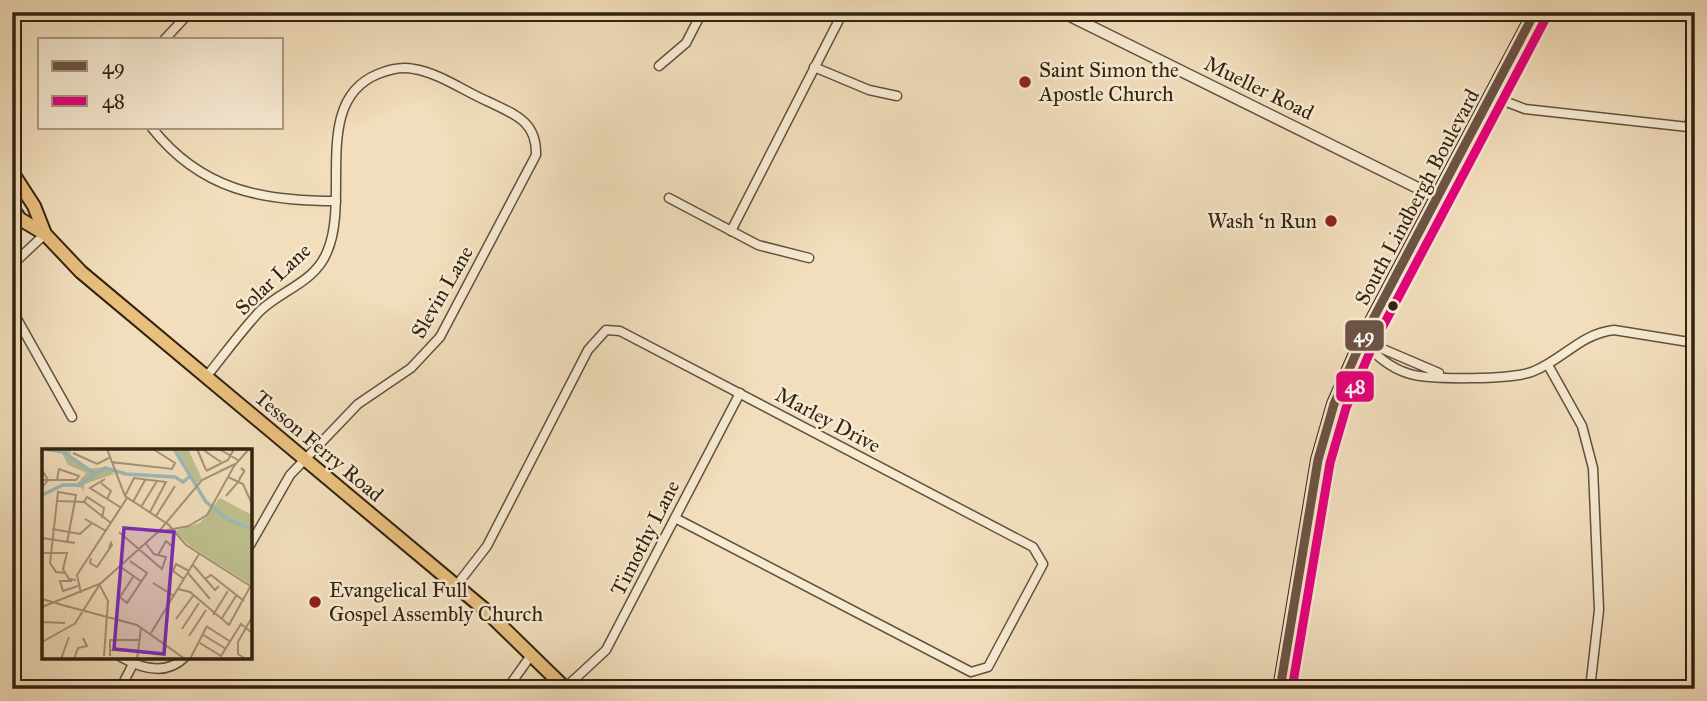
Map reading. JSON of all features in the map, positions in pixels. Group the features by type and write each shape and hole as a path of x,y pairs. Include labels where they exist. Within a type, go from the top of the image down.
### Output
{"main road":[{"name":"South Lindbergh Boulevard","path":"1280,689 1321,448 1334,404 1362,340 1535,12"},
{"name":"Tesson Ferry Road","path":"12,172 34,206 45,234"},
{"name":"Tesson Ferry Road","path":"12,208 20,219 45,234 81,272 456,586 566,688"}],"street":[{"path":"166,38 190,12"},
{"path":"659,66 686,43 702,12"},
{"path":"731,231 843,12"},
{"name":"Mueller Road","path":"1062,12 1438,198"},
{"path":"814,67 869,90 897,96"},
{"name":"Solar Lane","path":"206,377 260,312 320,266 333,236 341,112 352,91 366,79 395,68 425,72 522,119 536,140"},
{"path":"1492,96 1525,109 1692,129 1695,106"},
{"path":"154,130 185,163 238,190 294,201 336,201"},
{"name":"Slevin Lane","path":"252,542 290,475 358,404 411,368 440,337 536,155 536,140"},
{"path":"668,198 773,250 809,258"},
{"path":"12,265 45,234"},
{"path":"12,310 72,417"},
{"name":"Marley Drive","path":"456,586 487,546 588,350 606,330 620,331 1032,547 1043,564 988,667 971,672 675,518"},
{"path":"1362,340 1377,356 1399,369 1421,376 1516,377 1548,365 1579,341 1601,332 1614,330 1695,343"},
{"path":"1548,365 1582,426 1593,468 1599,610 1590,689"},
{"name":"Timothy Lane","path":"566,688 606,650 740,393"},
{"path":"507,689 532,654"},
{"path":"124,659 153,670 167,669 182,659"},
{"path":"120,689 133,664"}],"transit line":[{"name":"49","path":"1280,689 1318,460 1334,404 1362,340 1535,12"},
{"name":"48","path":"1292,689 1330,463 1346,408 1373,345 1546,18"}],"place":[{"name":"Saint Simon the Apostle Church","path":"1025,82"},
{"name":"Wash ‘n Run","path":"1331,221"},
{"name":"Evangelical Full Gospel Assembly Church","path":"315,602"}]}
